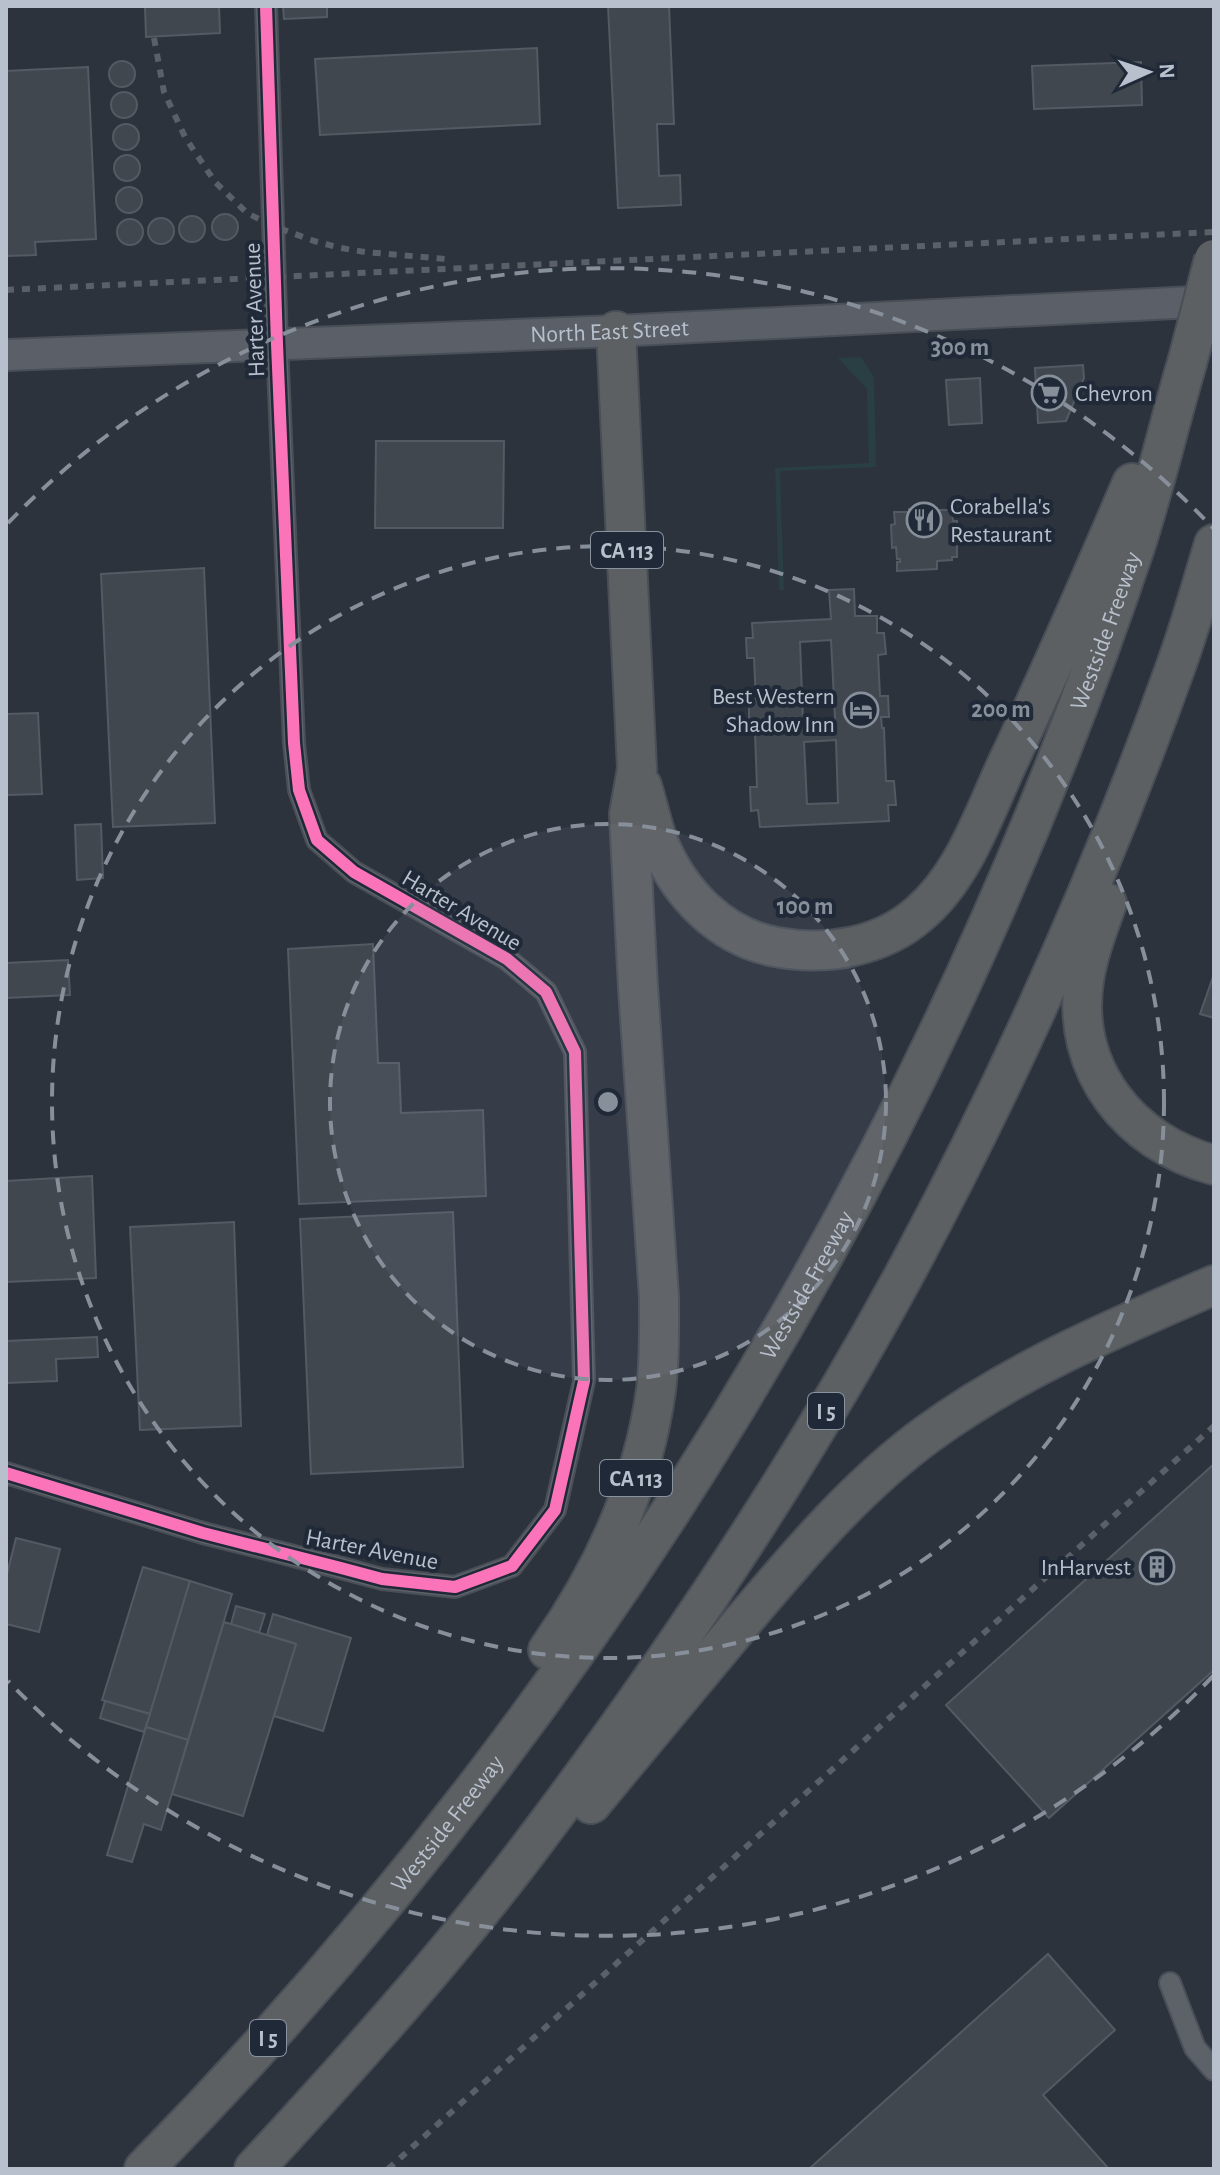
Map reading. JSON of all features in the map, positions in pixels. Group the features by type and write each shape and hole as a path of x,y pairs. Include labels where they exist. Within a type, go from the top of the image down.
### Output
{"highway":[{"name":"Westside Freeway","path":"144,2169 241,2068 386,1901 573,1657 659,1532 768,1355 841,1226 938,1034 1001,895 1060,752 1136,542 1214,259"},
{"name":"CA 113","path":"386,1901 451,1788 560,1633 597,1570 635,1480 648,1434 656,1387 659,1297 629,814 637,769 616,331"},
{"path":"637,769 659,843 677,879 698,906 748,939 773,947 831,951 888,934 918,916 946,887 967,849 1040,693 1142,460 1183,379"},
{"name":"I 5","path":"254,2169 371,2041 526,1853 633,1707 780,1487 909,1265 1004,1075 1074,923 1128,793 1178,659 1214,544"},
{"path":"1178,659 1145,806 1093,940 1084,981 1082,1012 1098,1076 1115,1103 1138,1128 1169,1148 1214,1165"},
{"path":"275,2169 382,2051 764,1596 829,1523 877,1477 927,1434 1019,1375 1084,1342 1214,1285"}],"main road":[{"name":"North East Street","path":"6,355 616,331 1214,301"}],"street":[{"name":"Harter Avenue","path":"6,1473 203,1533 382,1579 455,1587 512,1566 555,1510 584,1381 575,1052 546,992 507,959 354,872 317,840 299,790 294,743 277,344 266,6"},
{"path":"1170,1983 1195,2048 1214,2070"}],"green space":[{"path":"861,357 874,377 876,467 780,471 784,590 779,590 775,468 869,463 867,389 838,358"}],"building":[{"path":"145,6 219,6 220,33 146,37"},
{"path":"283,6 327,6 327,17 284,19"},
{"path":"608,6 669,6 674,124 657,124 659,176 680,175 681,205 618,208"},
{"path":"537,48 540,124 320,135 315,59"},
{"path":"122,61 131,65 135,74 131,83 122,87 113,83 109,74 113,65"},
{"path":"1141,62 1142,105 1034,109 1032,66"},
{"path":"88,67 96,239 35,242 36,255 7,256 6,71"},
{"path":"124,92 133,96 137,105 133,114 124,118 115,114 111,105 115,96"},
{"path":"126,124 135,128 139,137 135,146 126,150 117,146 113,137 117,128"},
{"path":"127,155 136,159 140,168 136,177 127,181 118,177 114,168 118,159"},
{"path":"129,187 138,191 142,200 138,209 129,213 120,209 116,200 120,191"},
{"path":"225,214 234,218 238,227 234,236 225,240 216,236 212,227 216,218"},
{"path":"192,216 201,220 205,229 201,238 192,242 183,238 179,229 183,220"},
{"path":"161,218 170,222 174,231 170,240 161,244 152,240 148,231 152,222"},
{"path":"130,219 139,223 143,232 139,241 130,245 121,241 117,232 121,223"},
{"path":"1083,365 1084,378 1066,421 1038,423 1035,368"},
{"path":"980,378 982,423 949,425 946,380"},
{"path":"376,441 504,441 503,528 375,528"},
{"path":"937,508 952,510 953,521 957,521 957,557 937,561 937,569 897,571 900,559 897,559 896,547 892,548 894,512"},
{"path":"204,568 215,823 113,827 101,574"},
{"name":"Best Western Shadow Inn","path":"854,589 855,616 877,616 877,633 884,633 886,654 878,655 880,696 888,696 889,717 881,717 886,781 894,781 896,805 888,805 889,821 760,827 758,810 751,811 750,787 757,787 755,733 758,733 757,722 749,722 749,703 756,702 754,658 747,658 746,638 753,638 752,623 831,619 829,590","holes":["831,640 835,719 803,721 800,642","836,740 838,803 807,804 804,742"]},
{"path":"38,713 42,794 6,795 6,714"},
{"path":"101,824 103,878 77,880 75,825"},
{"path":"373,944 378,1063 399,1063 401,1113 483,1110 486,1196 299,1204 288,949"},
{"path":"68,960 70,995 6,998 6,963"},
{"path":"1214,974 1214,1018 1200,1014"},
{"path":"92,1176 96,1278 6,1282 6,1181"},
{"path":"453,1212 463,1467 311,1474 300,1219"},
{"path":"234,1222 241,1426 140,1430 130,1227"},
{"path":"97,1337 98,1357 56,1359 57,1381 6,1383 6,1341"},
{"name":"InHarvest","path":"1214,1464 1214,1670 1049,1818 946,1705"},
{"path":"16,1538 60,1549 39,1632 6,1624 6,1578"},
{"path":"143,1567 190,1581 150,1714 102,1700"},
{"path":"190,1581 232,1594 188,1740 146,1727"},
{"path":"236,1606 265,1614 259,1633 231,1624"},
{"path":"273,1614 351,1638 323,1731 274,1716 296,1644 267,1635"},
{"path":"224,1622 296,1644 243,1816 172,1794"},
{"path":"105,1701 150,1714 144,1732 100,1718"},
{"path":"146,1727 188,1740 161,1830 144,1824 132,1862 107,1855"},
{"path":"1048,1954 1115,2030 1043,2095 1109,2169 809,2169"}],"railway":[{"path":"154,38 164,92 185,137 215,182 247,213 273,226 341,248 446,259"},
{"path":"6,290 1214,232"},
{"path":"388,2169 1214,1426"}],"cycle path":[{"path":"6,1473 203,1533 382,1579 455,1587 512,1566 555,1510 584,1381 575,1052 546,992 507,959 354,872 317,840 299,790 294,743 277,344 266,6"}],"place":[{"name":"Chevron","path":"1049,393"},
{"name":"Corabella's Restaurant","path":"924,520"},
{"name":"Best Western Shadow Inn","path":"861,710"},
{"name":"InHarvest","path":"1157,1567"}]}
